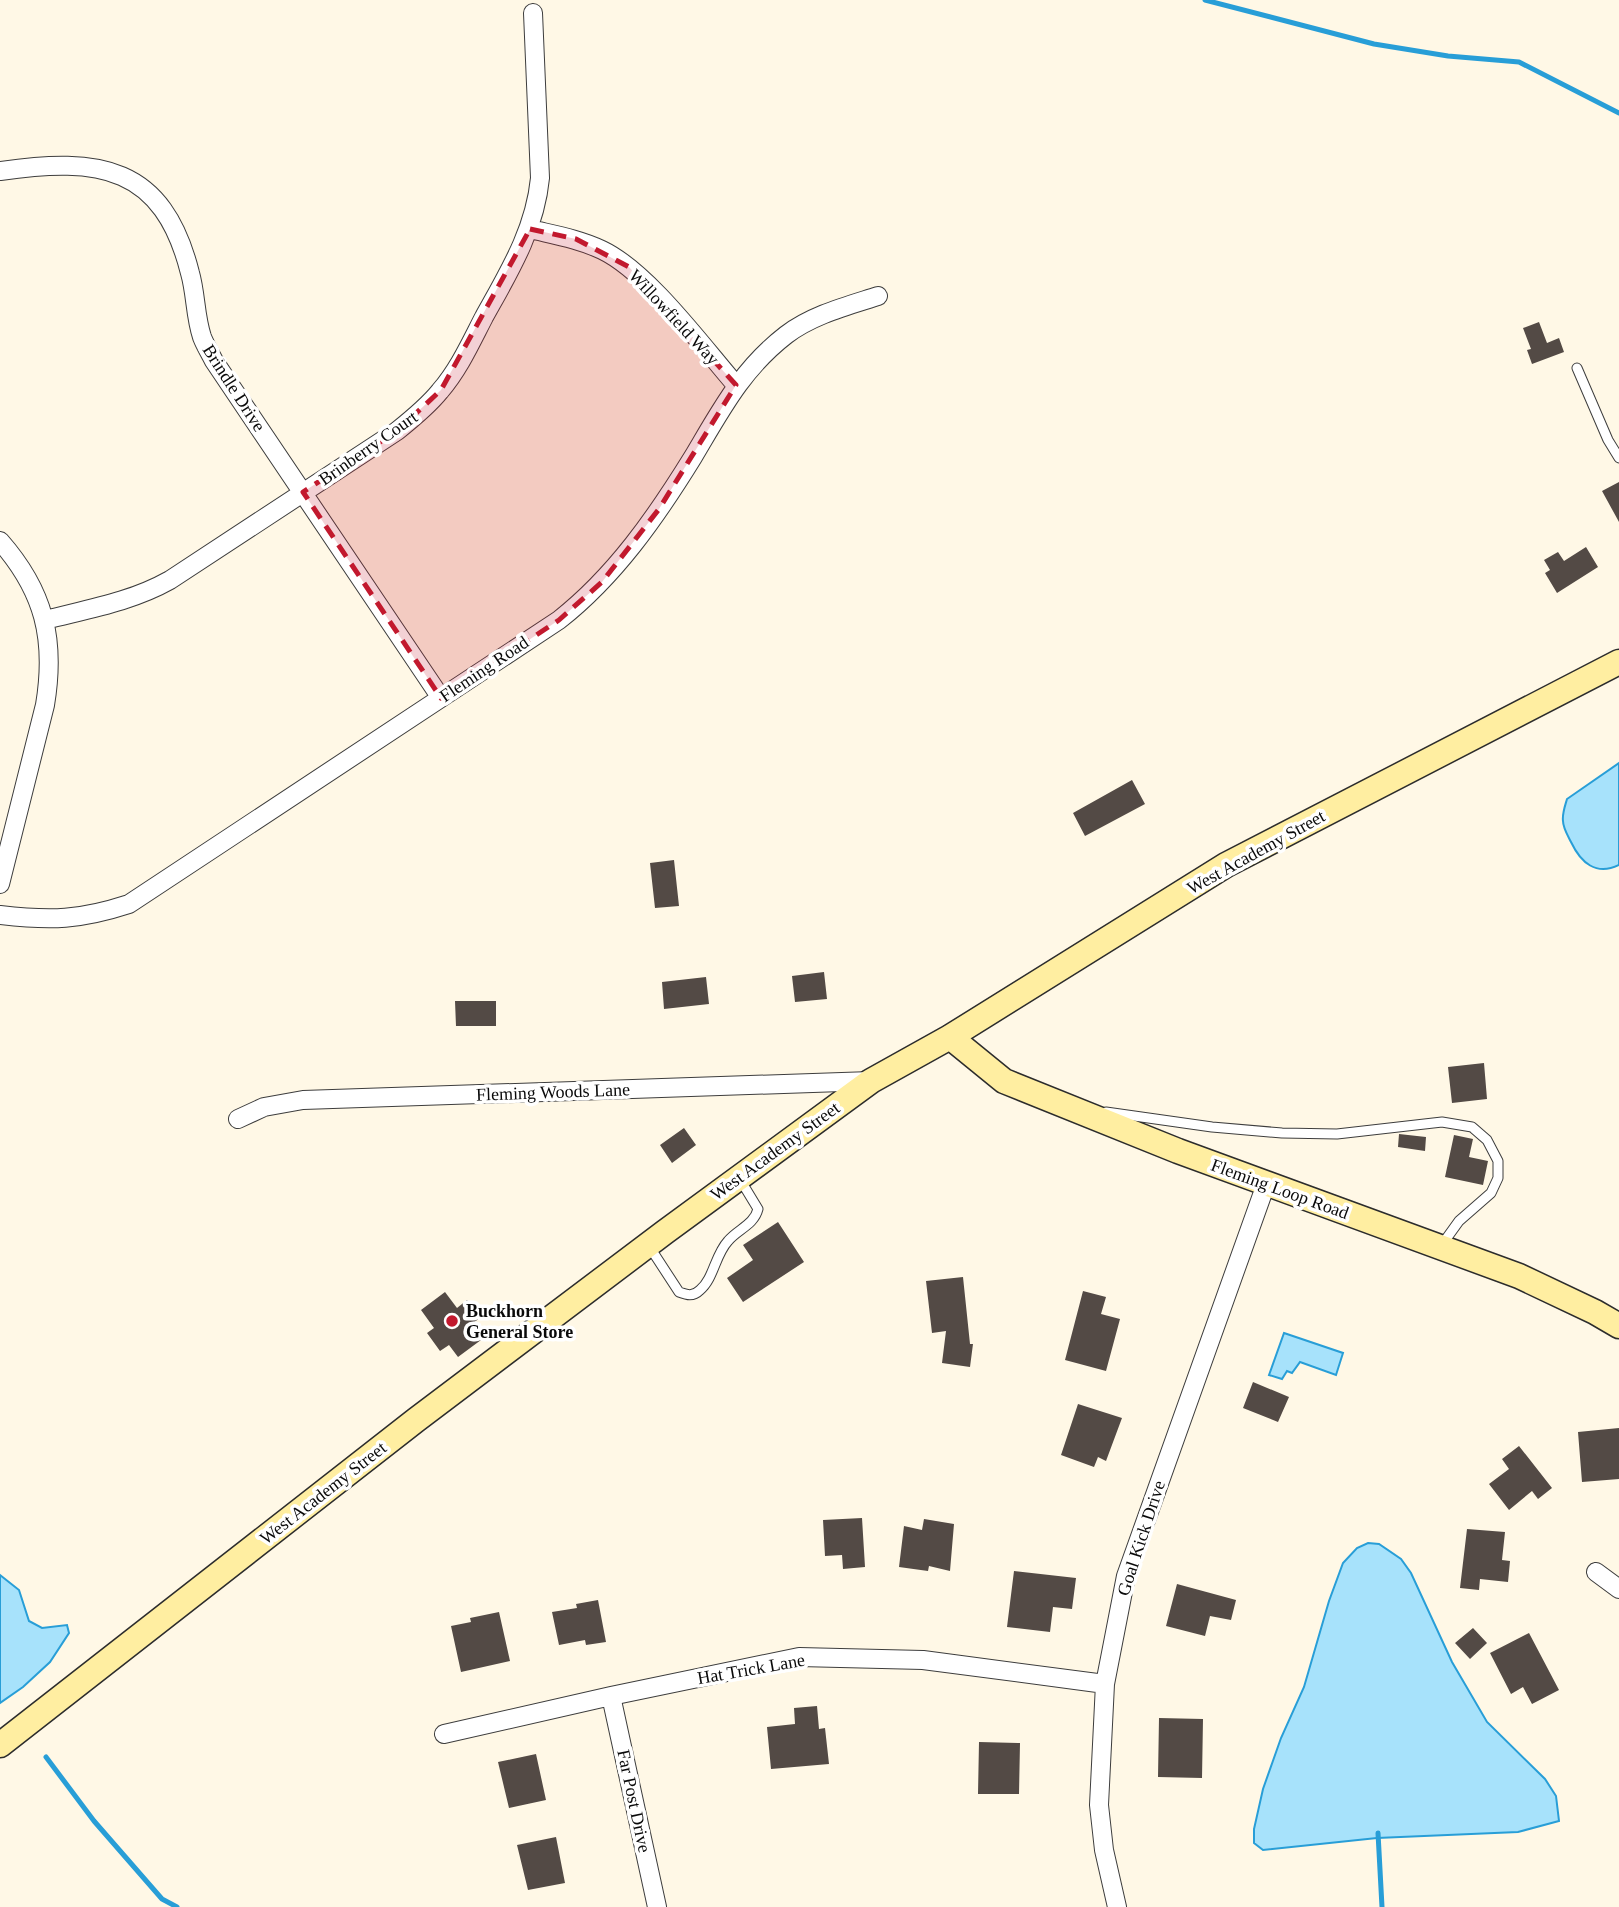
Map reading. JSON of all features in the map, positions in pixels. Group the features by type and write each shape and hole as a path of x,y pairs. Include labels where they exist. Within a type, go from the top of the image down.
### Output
{"main road":[{"name":"West Academy Street","path":"0,1745 416,1420 648,1244 872,1081 950,1037 1226,865 1619,663"},
{"name":"Fleming Loop Road","path":"950,1037 1004,1081 1266,1184 1520,1276 1619,1326"}],"street":[{"name":"Brinberry Court","path":"45,620 148,592 397,431 441,390 460,362 530,229 538,202 540,178 533,13"},
{"name":"Brindle Drive","path":"0,171 75,165 99,168 140,187 158,202 175,227 183,248 203,338 214,361 441,698"},
{"name":"Willowfield Way","path":"530,229 576,239 604,251 629,267 736,385"},
{"name":"Fleming Road","path":"0,915 39,920 74,919 130,904 559,620 602,582 659,509 736,385 760,358 788,334 843,307 878,296"},
{"path":"0,541 19,562 35,592 45,620 49,649 49,679 45,705 0,884"},
{"name":"Fleming Woods Lane","path":"239,1119 264,1107 303,1100 872,1081"},
{"name":"Goal Kick Drive","path":"1117,1907 1104,1850 1099,1805 1105,1684 1114,1628 1126,1576 1266,1184"},
{"path":"1596,1572 1619,1589"},
{"name":"Hat Trick Lane","path":"444,1734 799,1657 923,1660 1105,1684"},
{"name":"Far Post Drive","path":"611,1696 657,1907"}],"lane":[{"path":"1577,368 1608,440 1619,458"},
{"path":"1072,1109 1282,1133 1337,1134 1442,1122 1472,1128 1487,1140 1498,1161 1497,1178 1491,1193 1459,1221 1440,1247"},
{"path":"648,1244 679,1292 690,1295 699,1291 729,1240 756,1218 758,1209 739,1178"}],"highlighted area":[{"path":"530,229 576,239 629,267 736,385 659,509 602,582 559,620 441,698 303,492 397,431 441,390"}],"water":[{"path":"1619,763 1619,865 1596,868 1579,856 1567,835 1564,810 1567,799"},
{"path":"1284,1333 1343,1353 1336,1375 1300,1362 1292,1373 1287,1371 1282,1379 1269,1375"},
{"path":"1368,1543 1379,1544 1401,1559 1411,1573 1452,1662 1487,1722 1545,1779 1556,1796 1559,1821 1518,1832 1377,1838 1263,1850 1254,1843 1254,1829 1263,1789 1281,1738 1304,1687 1343,1563 1357,1548"},
{"path":"0,1575 19,1590 29,1621 42,1628 67,1625 69,1633 50,1662 23,1687 0,1703"}],"building":[{"path":"1539,322 1547,343 1559,338 1564,352 1532,364 1527,350 1531,349 1523,328"},
{"path":"1619,482 1619,522 1602,491"},
{"path":"1586,547 1598,567 1557,593 1545,573 1550,570 1544,560 1558,552 1564,561"},
{"path":"1132,780 1145,804 1085,836 1073,813"},
{"path":"674,860 679,906 655,908 650,863"},
{"path":"824,972 827,999 795,1002 792,976"},
{"path":"706,977 709,1004 664,1009 662,982"},
{"path":"455,1001 496,1001 496,1026 456,1026"},
{"path":"1484,1063 1487,1099 1452,1103 1448,1067"},
{"path":"684,1128 696,1145 672,1163 660,1145"},
{"path":"1399,1134 1426,1137 1425,1151 1398,1147"},
{"path":"1454,1135 1473,1139 1469,1157 1488,1161 1483,1185 1445,1177"},
{"path":"778,1222 804,1262 743,1302 727,1278 753,1260 743,1245"},
{"path":"963,1277 970,1344 973,1344 970,1367 942,1363 946,1331 932,1333 926,1281"},
{"path":"1083,1291 1106,1297 1101,1314 1120,1319 1106,1371 1065,1360"},
{"name":"Buckhorn General Store","path":"445,1292 457,1308 467,1300 480,1318 470,1325 481,1340 458,1357 449,1345 440,1351 427,1333 434,1328 421,1310"},
{"path":"1253,1382 1289,1397 1278,1422 1243,1408"},
{"path":"1078,1404 1122,1418 1106,1461 1098,1457 1094,1467 1061,1455"},
{"path":"1619,1428 1619,1479 1582,1482 1578,1432"},
{"path":"1519,1446 1552,1488 1538,1499 1532,1491 1509,1510 1489,1484 1509,1469 1502,1459"},
{"path":"862,1518 865,1567 843,1569 842,1555 825,1556 823,1520"},
{"path":"924,1519 954,1524 950,1571 929,1566 928,1571 899,1567 904,1526 922,1530"},
{"path":"1467,1529 1505,1532 1502,1560 1510,1561 1508,1582 1480,1579 1479,1590 1460,1588"},
{"path":"1014,1571 1076,1578 1072,1609 1053,1607 1050,1632 1007,1627"},
{"path":"1177,1584 1236,1600 1231,1620 1210,1616 1205,1636 1166,1626"},
{"path":"598,1600 606,1642 586,1645 585,1640 559,1645 552,1612 577,1608 576,1604"},
{"path":"499,1612 510,1661 461,1672 451,1626 471,1622 470,1618"},
{"path":"1473,1628 1487,1643 1470,1659 1455,1643"},
{"path":"1529,1633 1559,1690 1532,1704 1523,1687 1511,1694 1490,1653"},
{"path":"817,1706 819,1729 825,1728 829,1764 771,1769 767,1727 795,1724 794,1708"},
{"path":"1159,1718 1203,1719 1202,1778 1158,1777"},
{"path":"979,1742 1020,1743 1019,1794 978,1794"},
{"path":"536,1754 546,1800 509,1808 498,1762"},
{"path":"556,1837 565,1883 528,1890 517,1845"}],"waterway":[{"path":"1205,0 1374,44 1448,56 1519,62 1619,113"},
{"path":"46,1757 94,1821 162,1899 177,1907"},
{"path":"1378,1833 1382,1907"}],"place":[{"name":"Buckhorn General Store","path":"452,1321"}]}
